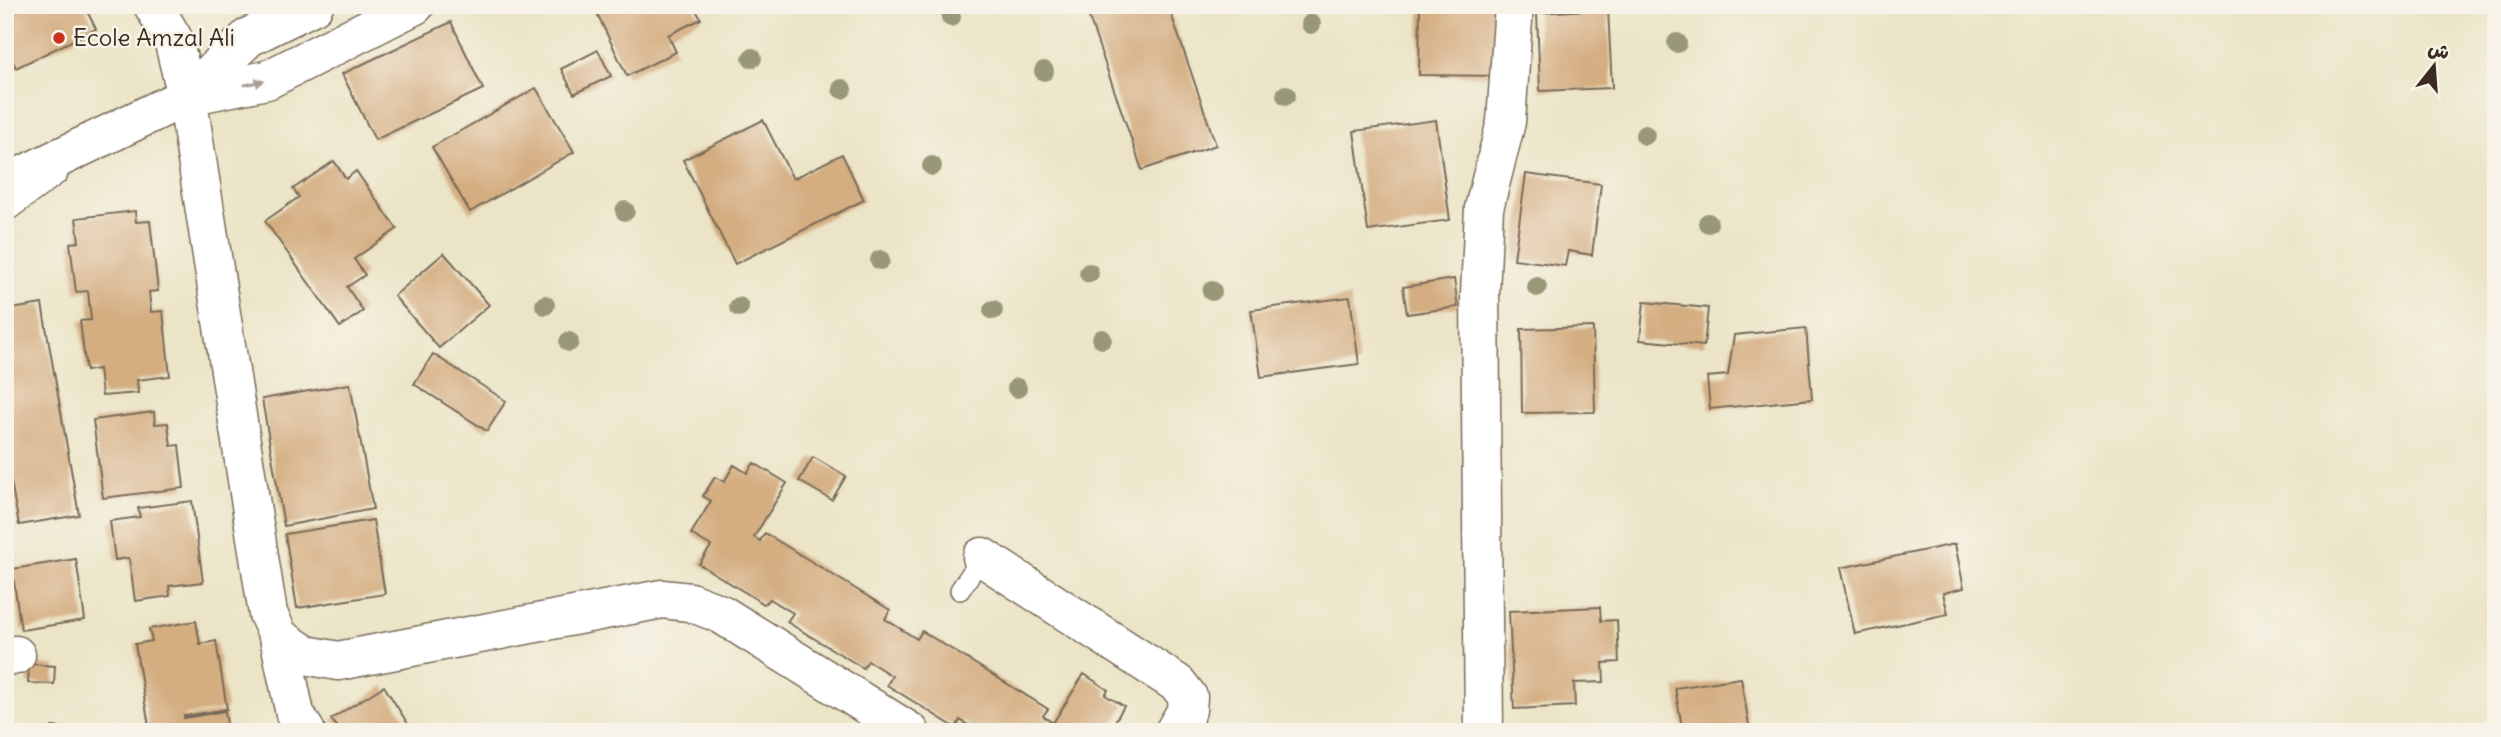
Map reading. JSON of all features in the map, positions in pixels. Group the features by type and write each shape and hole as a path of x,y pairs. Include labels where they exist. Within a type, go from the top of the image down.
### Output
{"street":[{"path":"153,5 173,39 187,96 268,614 279,637 295,714 306,732"},
{"path":"187,96 249,37 314,5"},
{"path":"5,184 187,96 267,80 415,5"},
{"path":"1484,732 1480,294 1485,208 1506,122 1514,5"},
{"path":"982,557 1178,684 1188,697 1187,709 1174,732"},
{"path":"279,637 306,654 338,661 662,599 690,602 721,614 909,732"}],"lane":[{"path":"5,214 121,128"},
{"path":"960,590 982,557"}],"building":[{"path":"5,5 84,5 96,29 16,68 5,47"},
{"path":"593,5 701,5 695,8 701,19 668,35 676,52 627,76"},
{"path":"1108,5 1168,5 1216,145 1142,170 1087,12"},
{"path":"1420,5 1505,5 1504,76 1419,75"},
{"path":"1608,9 1612,88 1540,91 1537,13"},
{"path":"451,22 483,89 375,140 342,74"},
{"path":"598,50 611,76 574,94 561,69"},
{"path":"536,88 574,152 470,212 432,147"},
{"path":"763,120 793,179 842,154 864,200 735,264 683,160"},
{"path":"1436,120 1450,220 1368,231 1354,131"},
{"path":"334,161 346,179 356,171 397,229 354,259 365,275 347,287 363,311 340,327 265,221 299,197 293,189"},
{"path":"1526,174 1601,184 1592,255 1568,251 1565,266 1514,259"},
{"path":"135,211 136,222 150,221 158,291 149,292 151,312 163,311 170,376 137,380 138,393 102,396 99,369 86,371 80,321 91,320 88,291 76,292 70,243 79,242 76,218"},
{"path":"444,253 489,305 439,348 394,296"},
{"path":"1454,279 1458,307 1407,314 1403,287"},
{"path":"1350,297 1359,364 1261,377 1251,310"},
{"path":"1644,302 1708,308 1704,346 1640,340"},
{"path":"42,304 79,515 19,525 5,450 5,310"},
{"path":"1593,327 1595,412 1522,413 1521,329"},
{"path":"1806,328 1812,399 1710,409 1707,377 1728,375 1734,335"},
{"path":"433,354 506,401 487,431 414,384"},
{"path":"350,384 373,509 284,526 262,399"},
{"path":"154,412 155,424 168,423 171,446 179,445 184,488 103,498 93,420"},
{"path":"813,457 846,476 832,500 799,481"},
{"path":"754,463 787,483 754,537 760,541 765,533 890,610 885,619 917,639 922,631 1048,709 1043,716 1053,723 1084,674 1108,690 1105,695 1124,706 1114,723 1123,728 1121,732 979,732 960,720 956,728 887,685 892,676 868,661 863,668 787,622 793,613 770,599 764,604 699,564 711,546 691,534 711,501 703,496 715,477 724,482 734,465 747,473"},
{"path":"192,501 203,582 169,586 170,596 135,601 129,558 115,560 110,521 140,517 138,508"},
{"path":"373,520 385,594 297,608 285,534"},
{"path":"1955,544 1964,588 1943,593 1948,614 1855,634 1840,568"},
{"path":"76,559 85,620 21,630 12,569"},
{"path":"1600,607 1601,621 1617,620 1619,662 1603,663 1604,682 1574,683 1575,706 1514,709 1509,611"},
{"path":"196,621 200,644 216,641 227,709 184,718 225,711 228,732 150,732 135,644 152,641 149,629"},
{"path":"29,664 55,666 54,684 28,683"},
{"path":"1741,678 1750,732 1683,732 1675,688"},
{"path":"384,686 413,732 340,732 331,719"},
{"path":"52,727 101,730 52,732"}],"place":[{"name":"Ecole Amzal Ali","path":"59,38"}]}
